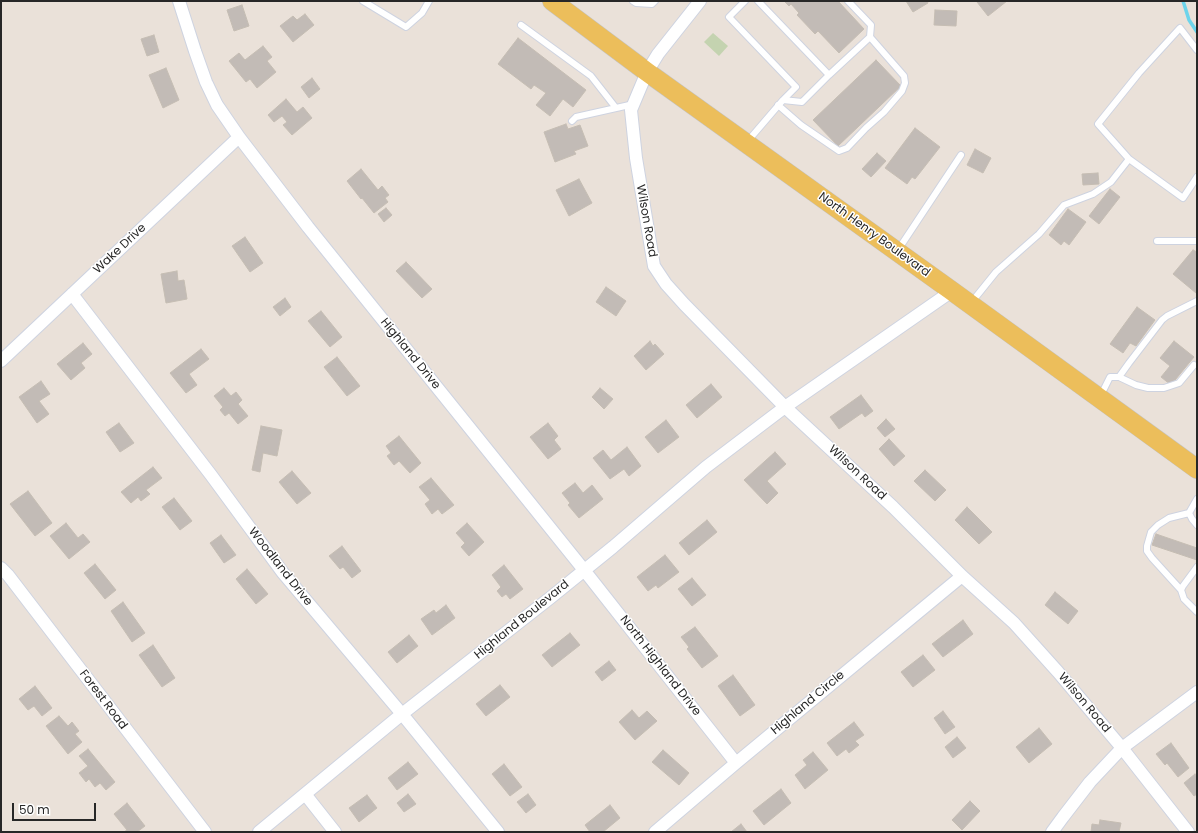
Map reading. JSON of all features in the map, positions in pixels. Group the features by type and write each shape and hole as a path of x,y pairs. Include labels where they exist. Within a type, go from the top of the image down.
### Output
{"main road":[{"name":"North Henry Boulevard","path":"552,1 647,72 1197,469"}],"street":[{"path":"179,1 206,82 217,105 239,137"},
{"name":"Wilson Road","path":"700,1 658,54 647,72 631,110 636,158 654,266 666,284 684,304 785,407 893,507 962,576 1014,622 1122,748 1188,832"},
{"name":"Wake Drive","path":"1,361 239,137"},
{"name":"Highland Drive","path":"239,137 313,233 584,570"},
{"name":"Highland Boulevard","path":"259,832 402,714 550,598 706,467 785,407 952,291"},
{"name":"Woodland Drive","path":"72,294 212,475 283,573 402,714 498,832"},
{"name":"Forest Road","path":"1,568 8,575 204,832"},
{"name":"North Highland Drive","path":"584,570 736,762"},
{"name":"Highland Circle","path":"655,832 736,762 962,576"},
{"path":"1052,832 1090,782 1122,748 1197,692"},
{"path":"304,794 335,832"}],"lane":[{"path":"363,1 406,27 422,13 429,1"},
{"path":"633,1 636,3 652,4 655,1"},
{"path":"745,1 728,18 796,87 746,143"},
{"path":"758,1 830,75"},
{"path":"781,102 802,102 870,37 871,25 848,1"},
{"path":"521,25 591,76 616,108"},
{"path":"1197,50 1180,28 1139,72 1098,124 1130,159 1183,198 1197,177"},
{"path":"781,102 801,125 831,147 839,151 847,148 892,103 902,91 905,82 904,76 870,37"},
{"path":"572,121 576,117 634,104"},
{"path":"897,252 961,155"},
{"path":"970,304 996,272 1039,234 1064,205 1093,194 1111,182 1130,159"},
{"path":"1157,241 1197,241"},
{"path":"1119,377 1162,320 1197,301"},
{"path":"1099,398 1110,377 1119,377 1148,388 1164,388 1179,384 1194,365"},
{"path":"1197,499 1189,512 1169,518 1158,525 1151,532 1147,546 1147,551 1152,558 1181,590 1184,599 1197,612"},
{"path":"1189,512 1197,525"},
{"path":"1181,590 1197,566"}],"green space":[{"path":"713,33 728,46 719,56 704,42"}],"building":[{"path":"784,1 838,1 864,29 839,53 818,31 815,34 797,15 799,13 791,4 789,6"},
{"path":"906,1 927,1 928,3 913,12"},
{"path":"977,1 1007,1 988,16"},
{"path":"242,5 249,26 234,31 227,10"},
{"path":"935,10 957,11 956,26 934,25"},
{"path":"305,14 314,25 293,42 280,26 293,16 297,20"},
{"path":"154,35 159,52 147,56 141,39"},
{"path":"518,38 586,90 573,107 563,99 550,116 536,105 546,93 534,85 531,89 498,64"},
{"path":"263,46 272,57 267,61 276,72 257,88 250,79 246,82 229,61 239,53 245,60"},
{"path":"876,60 901,86 838,146 813,120"},
{"path":"166,68 179,100 163,108 149,75"},
{"path":"312,78 320,89 309,98 301,87"},
{"path":"286,99 297,112 303,107 312,118 292,135 283,125 287,122 282,116 274,122 268,115"},
{"path":"566,124 568,129 580,125 588,146 574,151 576,154 555,162 544,132"},
{"path":"915,128 940,147 915,179 912,177 907,184 885,168"},
{"path":"975,149 991,158 983,173 967,165"},
{"path":"877,153 886,161 871,177 862,169"},
{"path":"361,169 378,190 382,186 389,195 385,198 388,202 374,213 347,181"},
{"path":"1098,173 1099,184 1083,185 1082,174"},
{"path":"579,179 592,203 569,216 556,190"},
{"path":"1110,189 1120,197 1099,224 1089,216"},
{"path":"386,208 392,215 384,222 378,214"},
{"path":"1068,209 1086,222 1069,245 1064,241 1061,245 1049,235"},
{"path":"245,237 263,263 250,272 232,246"},
{"path":"1193,250 1197,252 1196,293 1173,274"},
{"path":"406,262 432,289 422,298 396,271"},
{"path":"177,271 178,281 184,280 187,299 166,303 161,274"},
{"path":"606,287 626,301 616,316 596,302"},
{"path":"285,298 291,307 280,316 273,307"},
{"path":"1137,307 1155,320 1136,346 1130,343 1123,353 1110,344"},
{"path":"321,311 342,337 330,347 308,321"},
{"path":"650,341 653,346 655,344 664,354 646,370 634,356"},
{"path":"1174,341 1194,357 1171,385 1161,377 1170,366 1160,358"},
{"path":"83,343 92,354 81,363 85,368 71,380 57,364"},
{"path":"201,349 209,359 189,374 197,385 186,393 170,373"},
{"path":"337,357 360,386 347,396 324,367"},
{"path":"41,381 50,394 39,401 49,414 37,423 19,397"},
{"path":"711,384 722,397 697,418 686,405"},
{"path":"224,388 231,396 236,392 242,400 238,404 248,416 238,424 229,413 225,416 220,410 223,407 214,396"},
{"path":"600,388 613,399 604,409 592,397"},
{"path":"861,395 873,411 865,417 862,413 839,429 830,417"},
{"path":"886,419 895,429 885,437 877,428"},
{"path":"666,420 679,437 658,453 645,437"},
{"path":"119,423 134,443 120,452 106,432"},
{"path":"548,423 558,436 554,440 561,449 548,459 530,437"},
{"path":"261,426 282,430 277,456 263,453 260,472 252,470"},
{"path":"399,436 421,463 410,473 399,461 394,465 387,456 391,453 386,446"},
{"path":"889,439 905,456 894,466 879,449"},
{"path":"627,447 641,466 629,476 624,469 610,479 593,458 603,450 611,460"},
{"path":"775,452 786,464 767,481 778,493 767,504 744,480"},
{"path":"153,467 162,478 146,490 150,494 141,501 138,497 131,503 121,492"},
{"path":"925,470 946,490 935,501 914,481"},
{"path":"292,471 311,493 297,504 279,482"},
{"path":"431,478 454,505 442,514 438,509 432,514 425,504 430,500 419,487"},
{"path":"575,483 583,493 592,485 603,499 579,518 568,505 570,503 562,493"},
{"path":"28,491 52,523 35,536 10,504"},
{"path":"174,498 192,521 180,530 162,507"},
{"path":"967,507 992,532 979,544 955,520"},
{"path":"707,520 717,532 689,555 679,543"},
{"path":"66,523 78,538 83,534 90,542 69,559 50,536"},
{"path":"467,523 484,542 469,556 461,547 465,543 456,533"},
{"path":"1156,534 1197,548 1197,560 1152,545"},
{"path":"221,535 236,555 224,563 210,543"},
{"path":"342,546 361,571 352,578 343,567 340,569 329,556"},
{"path":"665,555 679,572 658,588 656,585 648,591 637,577"},
{"path":"95,564 116,590 105,599 84,573"},
{"path":"504,565 523,589 510,599 506,594 502,597 497,591 501,587 492,575"},
{"path":"247,569 268,594 256,604 236,579"},
{"path":"692,578 706,595 692,606 678,589"},
{"path":"1055,592 1078,611 1068,624 1045,605"},
{"path":"123,602 145,633 132,642 111,611"},
{"path":"446,605 455,618 432,635 421,619 434,610 436,613"},
{"path":"963,620 973,634 943,657 932,644"},
{"path":"695,627 718,656 702,668 687,649 689,647 681,637"},
{"path":"570,633 580,645 552,667 542,655"},
{"path":"409,635 418,646 397,663 388,652"},
{"path":"153,645 175,678 162,687 139,655"},
{"path":"923,655 935,670 913,687 901,672"},
{"path":"609,661 616,670 602,681 595,672"},
{"path":"733,675 755,705 740,716 718,686"},
{"path":"500,685 510,697 486,716 476,704"},
{"path":"35,686 52,708 42,716 34,706 28,710 19,699"},
{"path":"632,710 639,718 647,711 657,721 635,740 619,722"},
{"path":"943,711 955,727 945,734 934,718"},
{"path":"59,716 68,726 72,722 79,731 75,734 82,742 68,754 46,726"},
{"path":"854,722 864,735 855,741 859,745 849,753 846,749 837,756 827,743"},
{"path":"1039,728 1052,744 1029,763 1016,747"},
{"path":"957,737 966,748 953,758 945,747"},
{"path":"1171,743 1189,768 1178,777 1167,763 1165,765 1156,754"},
{"path":"88,749 115,782 106,790 100,783 95,787 89,779 86,782 79,773 88,766 79,756"},
{"path":"663,750 689,773 679,785 652,762"},
{"path":"813,752 828,770 805,789 795,775 807,765 803,760"},
{"path":"408,762 418,774 397,790 388,778"},
{"path":"504,764 522,787 510,796 492,774"},
{"path":"1195,774 1197,777 1197,794 1194,796 1184,783"},
{"path":"781,789 791,803 764,825 753,811"},
{"path":"408,794 416,804 404,812 397,803"},
{"path":"528,794 536,805 526,813 517,802"},
{"path":"367,795 377,808 359,822 349,808"},
{"path":"970,801 980,811 962,830 952,820"},
{"path":"127,803 145,826 137,832 124,832 127,830 114,814"},
{"path":"610,805 620,818 603,832 590,832 585,825"},
{"path":"1100,820 1121,823 1119,832 1091,832 1092,824 1099,825"},
{"path":"741,824 747,832 731,832"}],"waterway":[{"path":"1183,1 1189,20 1197,32"}]}
